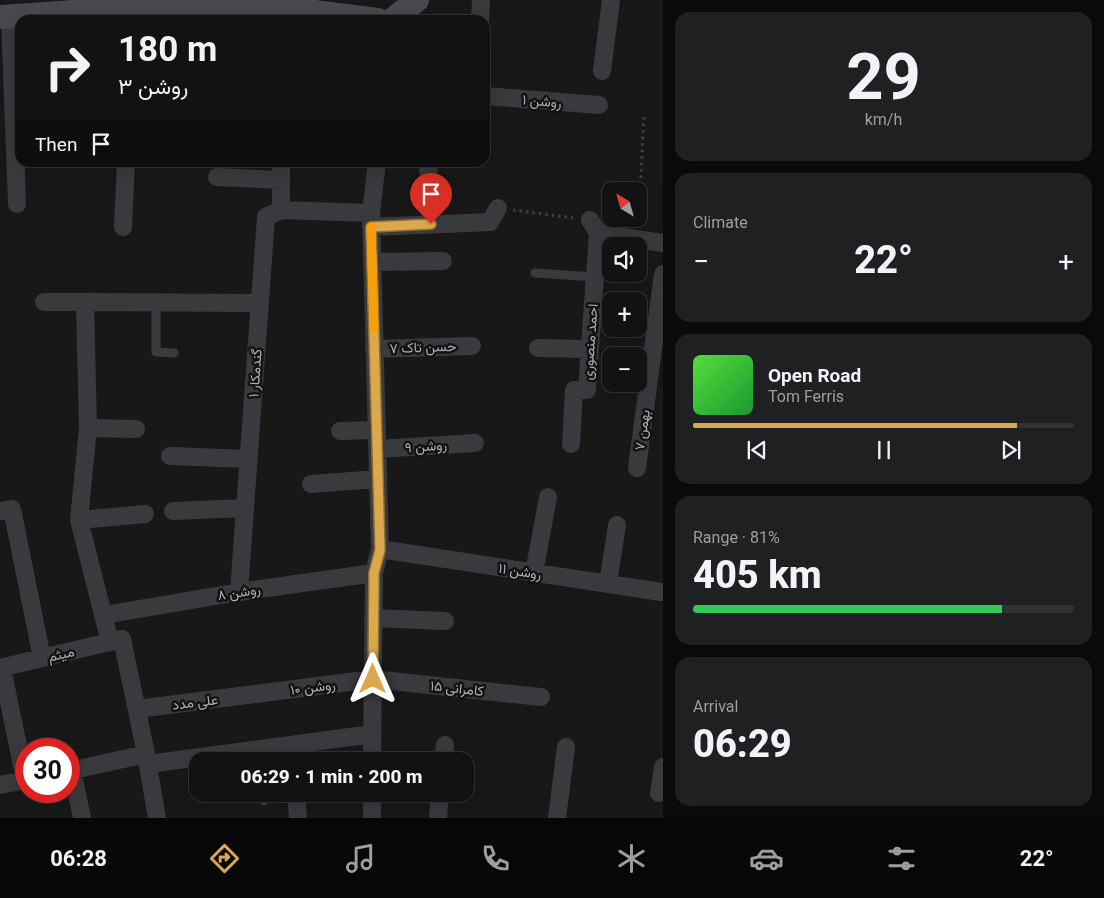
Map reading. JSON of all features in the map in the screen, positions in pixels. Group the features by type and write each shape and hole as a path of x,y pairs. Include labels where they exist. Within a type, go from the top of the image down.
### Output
{"street":[{"path":"398,15 417,0"},
{"path":"480,15 481,0"},
{"path":"602,71 611,0"},
{"path":"68,15 132,14 208,4 283,14 342,8 363,15"},
{"path":"5,16 17,204"},
{"name":"روشن ۱","path":"490,96 599,106"},
{"path":"123,227 126,167"},
{"path":"281,167 281,210 371,220 431,224 494,215"},
{"path":"372,752 374,573 380,550 371,220 376,167"},
{"path":"428,167 431,224"},
{"path":"217,177 281,180"},
{"name":"گندمکار ۱","path":"239,592 266,217 281,210"},
{"path":"594,227 663,243"},
{"name":"احمد منصوری","path":"571,444 574,390 587,390 595,277 594,227"},
{"path":"372,262 443,261"},
{"name":"بهمن ۷","path":"637,468 663,274"},
{"path":"44,302 260,303"},
{"path":"84,302 88,428 79,520 104,616 116,641 137,709 157,818"},
{"name":"حسن تاک ۷","path":"374,349 472,346"},
{"path":"538,348 590,349"},
{"path":"88,428 136,429"},
{"path":"340,431 377,430"},
{"name":"روشن ۹","path":"378,449 475,442"},
{"path":"170,456 248,459"},
{"path":"311,484 378,479"},
{"path":"534,573 548,496"},
{"path":"173,511 245,508"},
{"path":"0,511 12,509 42,658"},
{"path":"79,520 145,514"},
{"path":"608,584 617,525"},
{"name":"روشن ۱۱","path":"380,550 661,592"},
{"name":"روشن ۸","path":"104,616 239,592 374,573"},
{"path":"373,618 445,621"},
{"name":"میثم","path":"1,668 116,641"},
{"path":"1,668 17,738"},
{"name":"روشن ۱۰","path":"253,694 373,679"},
{"name":"کامرانی ۱۵","path":"373,679 541,697"},
{"name":"علی مدد","path":"137,709 253,694"},
{"path":"295,752 372,734"},
{"path":"557,818 566,747"},
{"path":"80,769 147,759 189,757"},
{"path":"659,793 663,768"},
{"path":"0,785 15,782"},
{"path":"297,802 298,818"},
{"path":"372,802 372,818"},
{"path":"438,818 439,802"},
{"path":"78,803 82,818"}],"lane":[{"path":"535,273 595,277"},
{"path":"156,302 156,352 174,352"}],"path":[{"path":"641,182 644,113"},
{"path":"494,215 594,227"}],"slow traffic":[{"path":"371,227 374,329"}],"route":[{"path":"373,679 374,573 380,550 371,227 431,224"}]}
